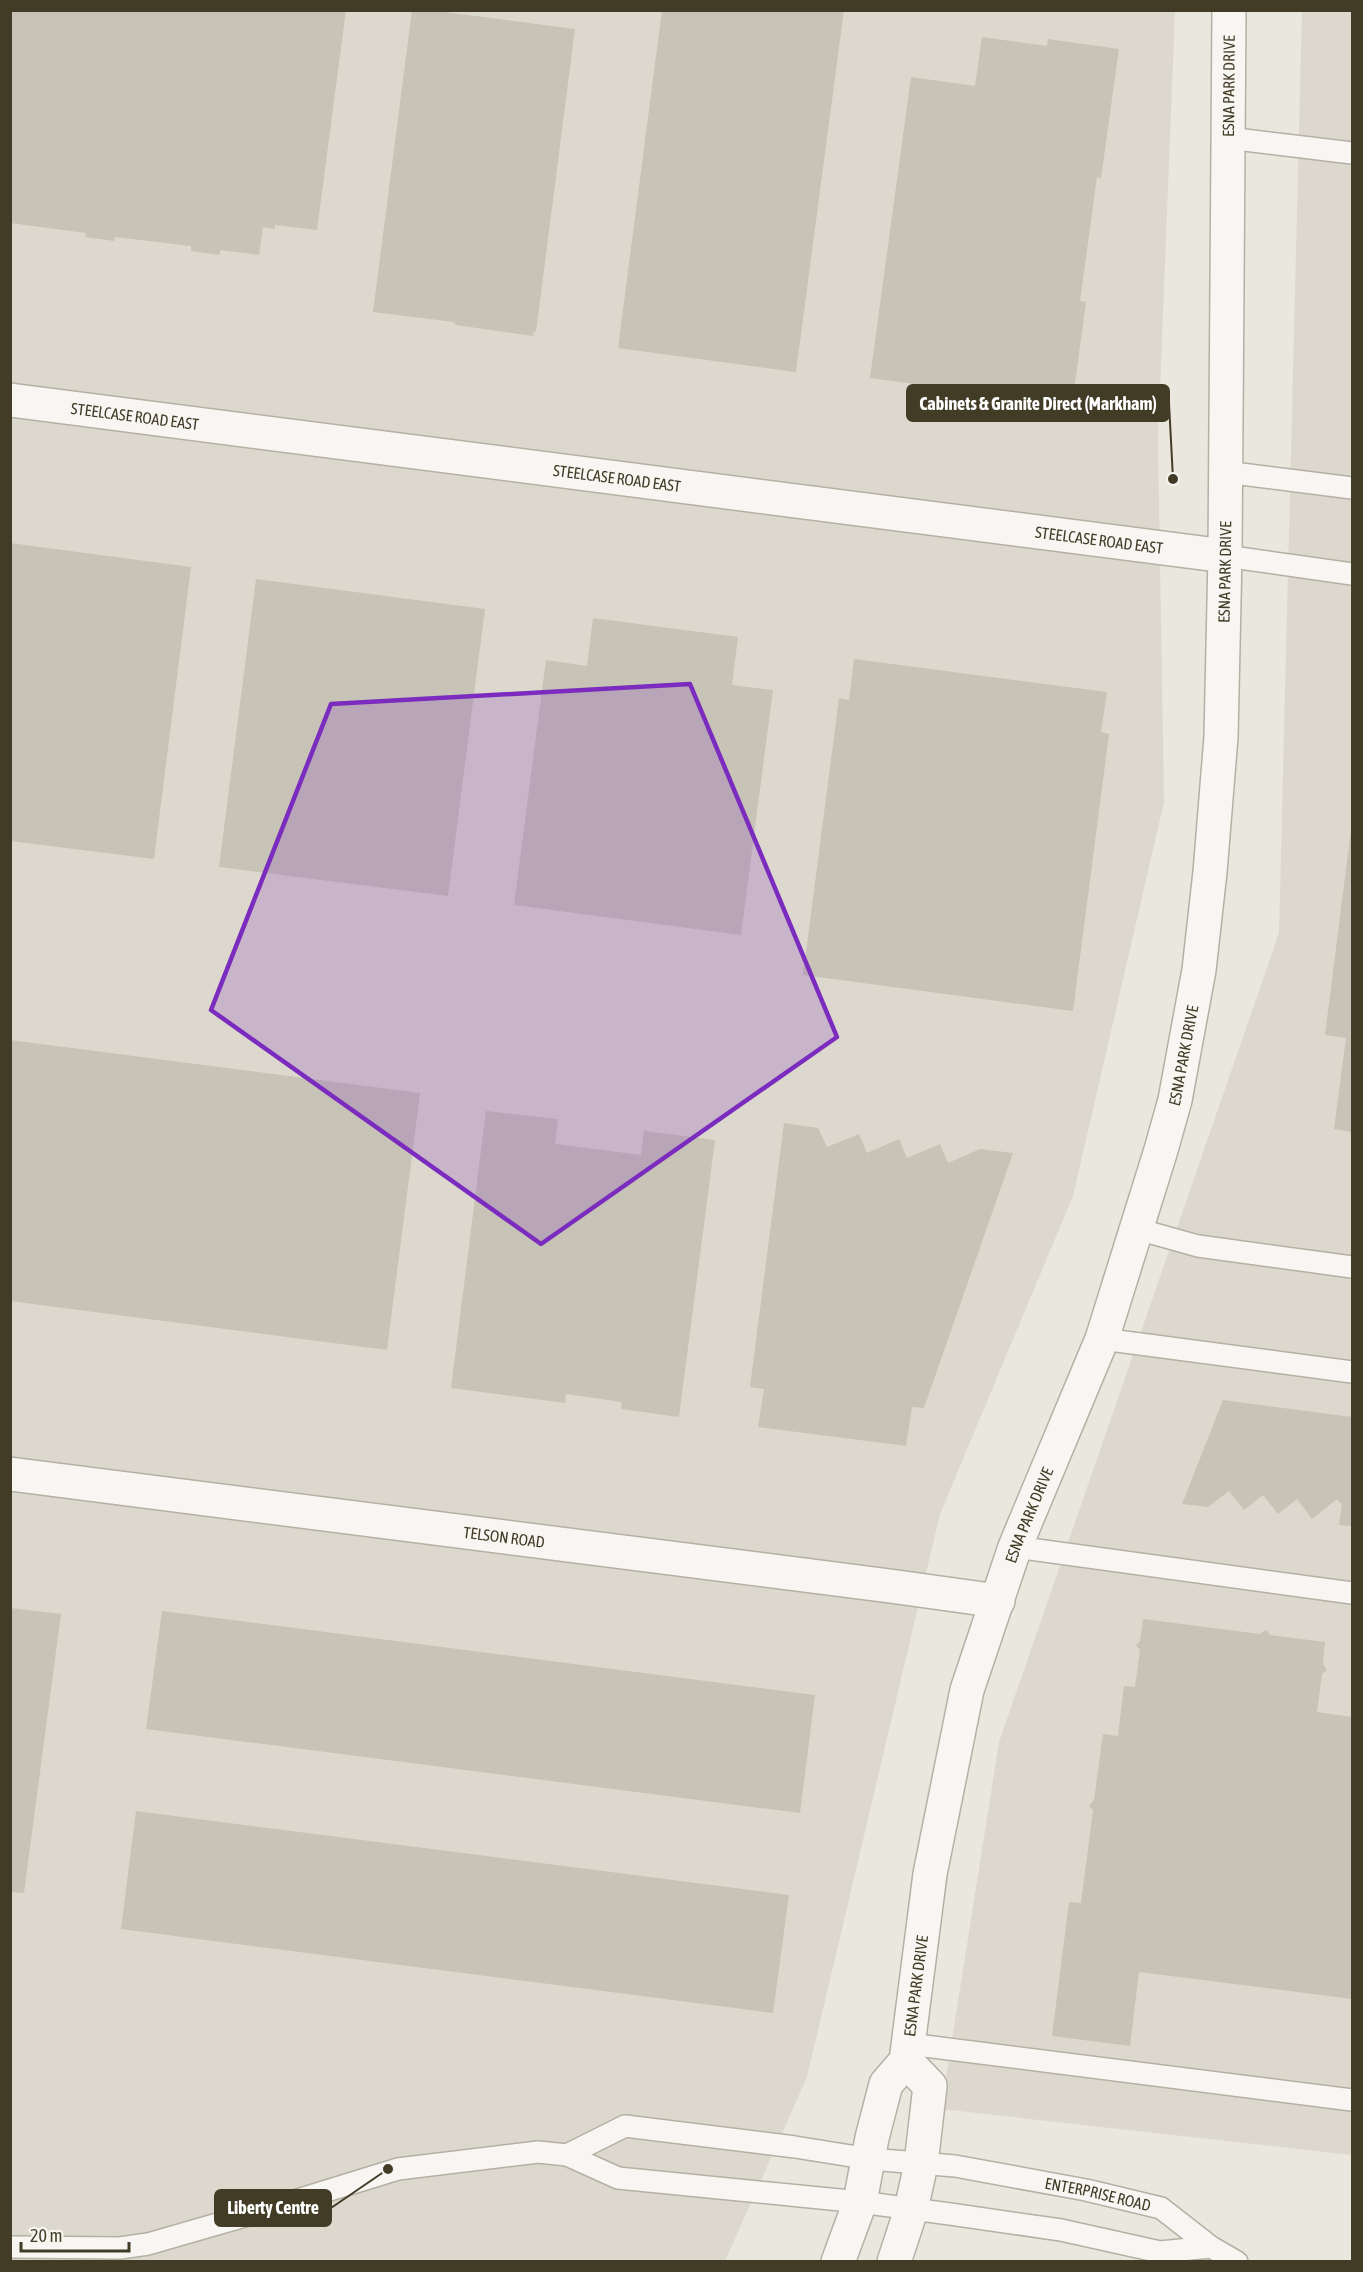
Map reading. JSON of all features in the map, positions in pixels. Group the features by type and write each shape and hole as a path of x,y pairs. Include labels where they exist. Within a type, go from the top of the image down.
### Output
{"street":[{"name":"ESNA PARK DRIVE","path":"908,2053 930,1874 967,1690 1015,1547 1102,1339 1175,1100 1199,970 1221,737 1228,10"},
{"name":"STEELCASE ROAD EAST","path":"10,400 1224,556"},
{"name":"TELSON ROAD","path":"10,1474 890,1586 998,1602"},
{"path":"838,2262 860,2202 870,2159 872,2138 886,2084 908,2053 930,2086 921,2164 911,2210 894,2262"}],"lane":[{"path":"1228,138 1353,153"},
{"path":"1225,472 1353,488"},
{"path":"1224,556 1353,574"},
{"path":"1137,1229 1198,1246 1353,1267"},
{"path":"1102,1339 1353,1372"},
{"path":"1015,1547 1353,1593"},
{"path":"908,2053 1353,2100"},
{"name":"ENTERPRISE ROAD","path":"567,2155 625,2126 795,2147 870,2159 955,2166 1086,2190 1161,2208 1211,2247 1237,2262"},
{"path":"10,2247 120,2248 147,2244 398,2169 538,2152 567,2155 618,2178 860,2202 1060,2230 1160,2252 1211,2247"}],"highlighted area":[{"path":"690,684 837,1037 541,1244 211,1010 331,704"}],"shaded area":[{"path":"11,11 1175,11 1158,440 1164,802 1073,1196 940,1514 807,2077 725,2261 11,2262"},
{"path":"1302,11 1352,11 1352,2155 941,2109 999,1742 1279,933"}],"building":[{"path":"10,10 346,10 317,230 275,225 275,229 263,227 259,255 220,250 220,255 191,251 191,246 115,237 114,241 85,237 86,233 10,223"},
{"path":"412,10 430,10 575,29 536,332 534,331 533,336 456,325 454,322 373,312"},
{"path":"662,10 844,10 796,372 618,348"},
{"path":"982,37 1047,46 1048,39 1119,49 1101,178 1097,177 1080,301 1086,302 1072,405 870,378 911,77 975,86"},
{"path":"10,543 191,567 154,859 10,841"},
{"path":"256,579 485,609 448,896 219,867"},
{"path":"593,618 738,637 732,685 773,690 741,935 514,905 546,660 587,666"},
{"path":"854,659 1107,692 1101,732 1109,734 1073,1011 803,975 839,698 849,700"},
{"path":"1351,830 1352,1132 1334,1129 1346,1038 1325,1035"},
{"path":"10,1040 420,1093 387,1350 10,1301"},
{"path":"486,1111 558,1119 555,1144 641,1155 644,1131 715,1140 679,1417 621,1409 622,1402 566,1394 565,1403 451,1388"},
{"path":"784,1123 818,1128 827,1147 859,1134 867,1153 899,1139 907,1158 940,1144 948,1163 980,1149 1013,1153 924,1408 912,1407 906,1446 758,1427 764,1389 750,1387"},
{"path":"1223,1400 1352,1417 1352,1526 1339,1525 1342,1505 1337,1499 1312,1519 1297,1499 1278,1514 1263,1495 1244,1510 1229,1491 1208,1507 1182,1504"},
{"path":"10,1608 61,1614 24,1893 10,1892"},
{"path":"162,1611 815,1695 800,1813 146,1729"},
{"path":"1143,1619 1260,1634 1266,1630 1270,1635 1325,1642 1323,1664 1327,1670 1322,1674 1317,1712 1352,1717 1352,1999 1139,1972 1130,2046 1052,2036 1069,1902 1081,1903 1093,1810 1089,1806 1094,1800 1103,1734 1118,1736 1124,1686 1135,1687 1140,1650 1136,1645 1140,1641"},
{"path":"136,1811 789,1895 773,2013 121,1929"}],"place":[{"name":"Cabinets & Granite Direct (Markham)","path":"1173,479"},
{"name":"Liberty Centre","path":"388,2169"}]}
